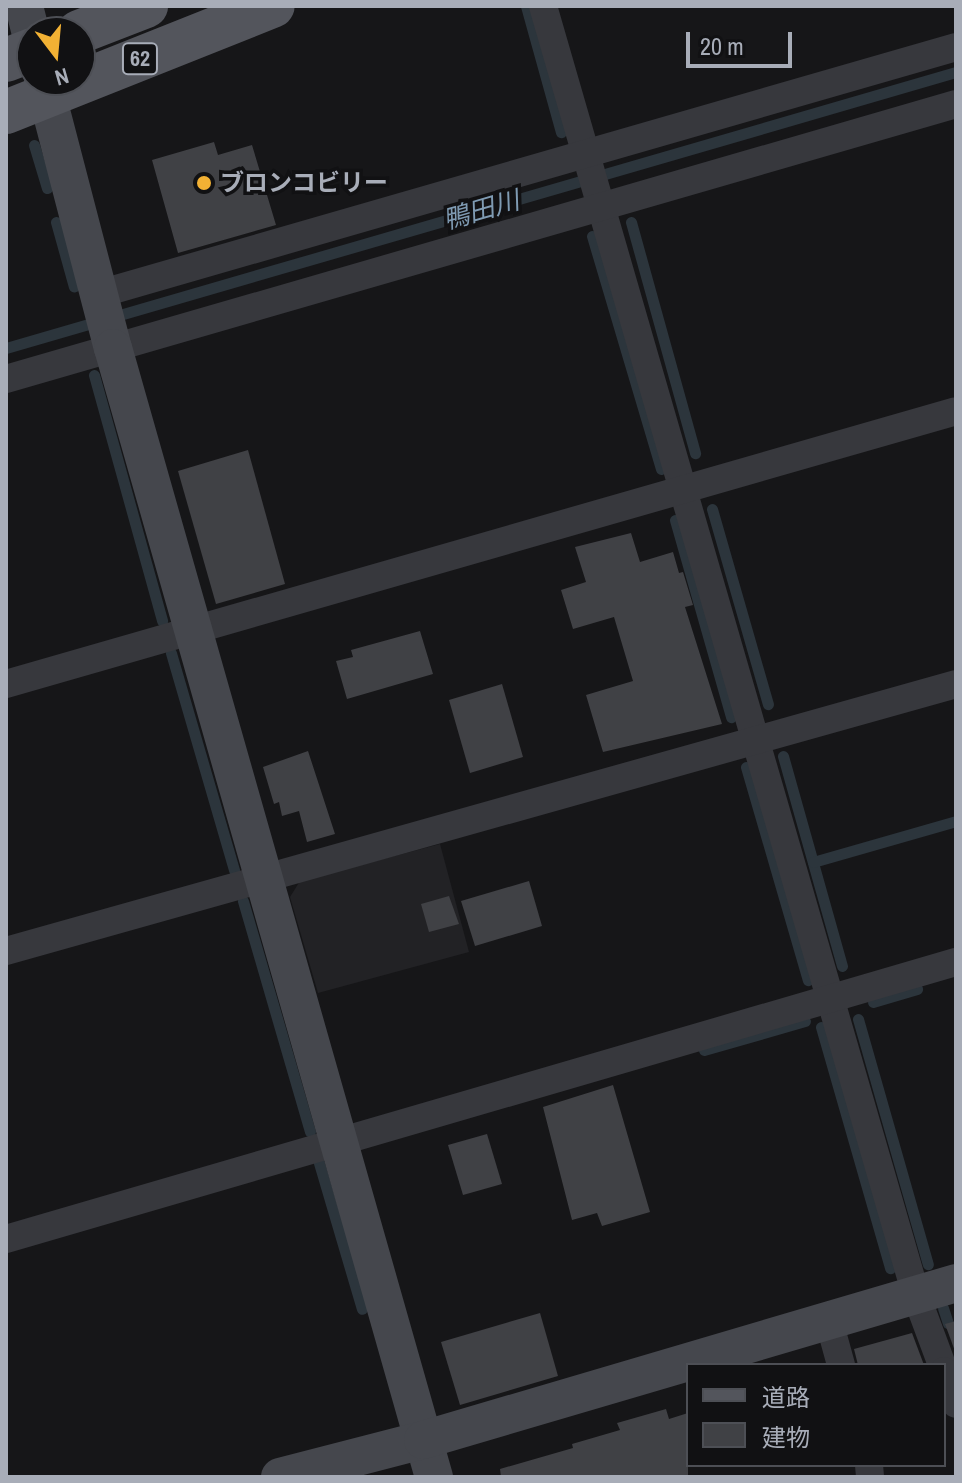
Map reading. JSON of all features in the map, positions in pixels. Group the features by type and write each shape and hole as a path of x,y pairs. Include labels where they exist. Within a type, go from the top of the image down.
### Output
{"main road":[{"name":"62","path":"96,25 146,6"},
{"name":"62","path":"96,70 273,6"},
{"name":"62","path":"6,112 32,96"}],"street":[{"path":"543,6 916,1295 941,1363"},
{"path":"6,379 105,318 586,158 956,47"},
{"path":"47,96 105,318 434,1477"},
{"path":"105,318 598,199 956,104"},
{"path":"6,684 956,411"},
{"path":"6,951 755,743 956,684"},
{"path":"6,1239 956,962"},
{"path":"280,1477 423,1440 956,1283"},
{"path":"829,1321 840,1363"},
{"path":"946,1376 956,1404"}],"shaded area":[{"path":"440,844 469,952 318,993 290,897 300,881"}],"building":[{"path":"214,142 218,155 252,145 276,225 178,253 152,160"},
{"path":"248,450 285,584 216,604 178,471"},
{"path":"631,533 640,562 673,552 679,573 683,572 693,605 685,607 722,724 603,752 586,695 633,681 614,617 573,629 561,590 586,582 575,547"},
{"path":"420,631 433,674 347,699 336,661 353,657 351,650"},
{"path":"502,684 523,757 470,773 449,700"},
{"path":"308,751 335,834 307,842 299,811 282,816 279,802 274,804 263,767"},
{"path":"529,881 542,926 475,946 461,901"},
{"path":"449,896 459,924 429,932 421,904"},
{"path":"613,1085 650,1212 602,1226 597,1213 572,1220 543,1107"},
{"path":"487,1134 502,1184 463,1195 448,1145"},
{"path":"540,1313 558,1376 460,1405 441,1342"},
{"path":"956,1321 956,1354 945,1324"},
{"path":"912,1333 923,1363 858,1363 854,1349"},
{"path":"666,1409 669,1419 686,1414 688,1477 501,1477 500,1469 573,1448 572,1444 620,1430 617,1423"}],"waterway":[{"path":"526,6 561,132"},
{"name":"鴨田川","path":"6,348 956,72"},
{"path":"34,145 47,188"},
{"path":"56,222 74,287"},
{"path":"631,222 695,453"},
{"path":"592,236 661,469"},
{"path":"94,375 162,621"},
{"path":"712,509 768,704"},
{"path":"675,520 731,717"},
{"path":"171,653 234,870"},
{"path":"783,756 842,966"},
{"path":"746,767 808,980"},
{"path":"813,862 956,821"},
{"path":"243,901 310,1131"},
{"path":"873,1002 917,989"},
{"path":"858,1019 928,1264"},
{"path":"704,1050 805,1021"},
{"path":"821,1027 890,1268"},
{"path":"319,1163 362,1309"},
{"path":"943,1308 948,1323"}],"place":[{"name":"ブロンコビリー","path":"204,183"}]}
